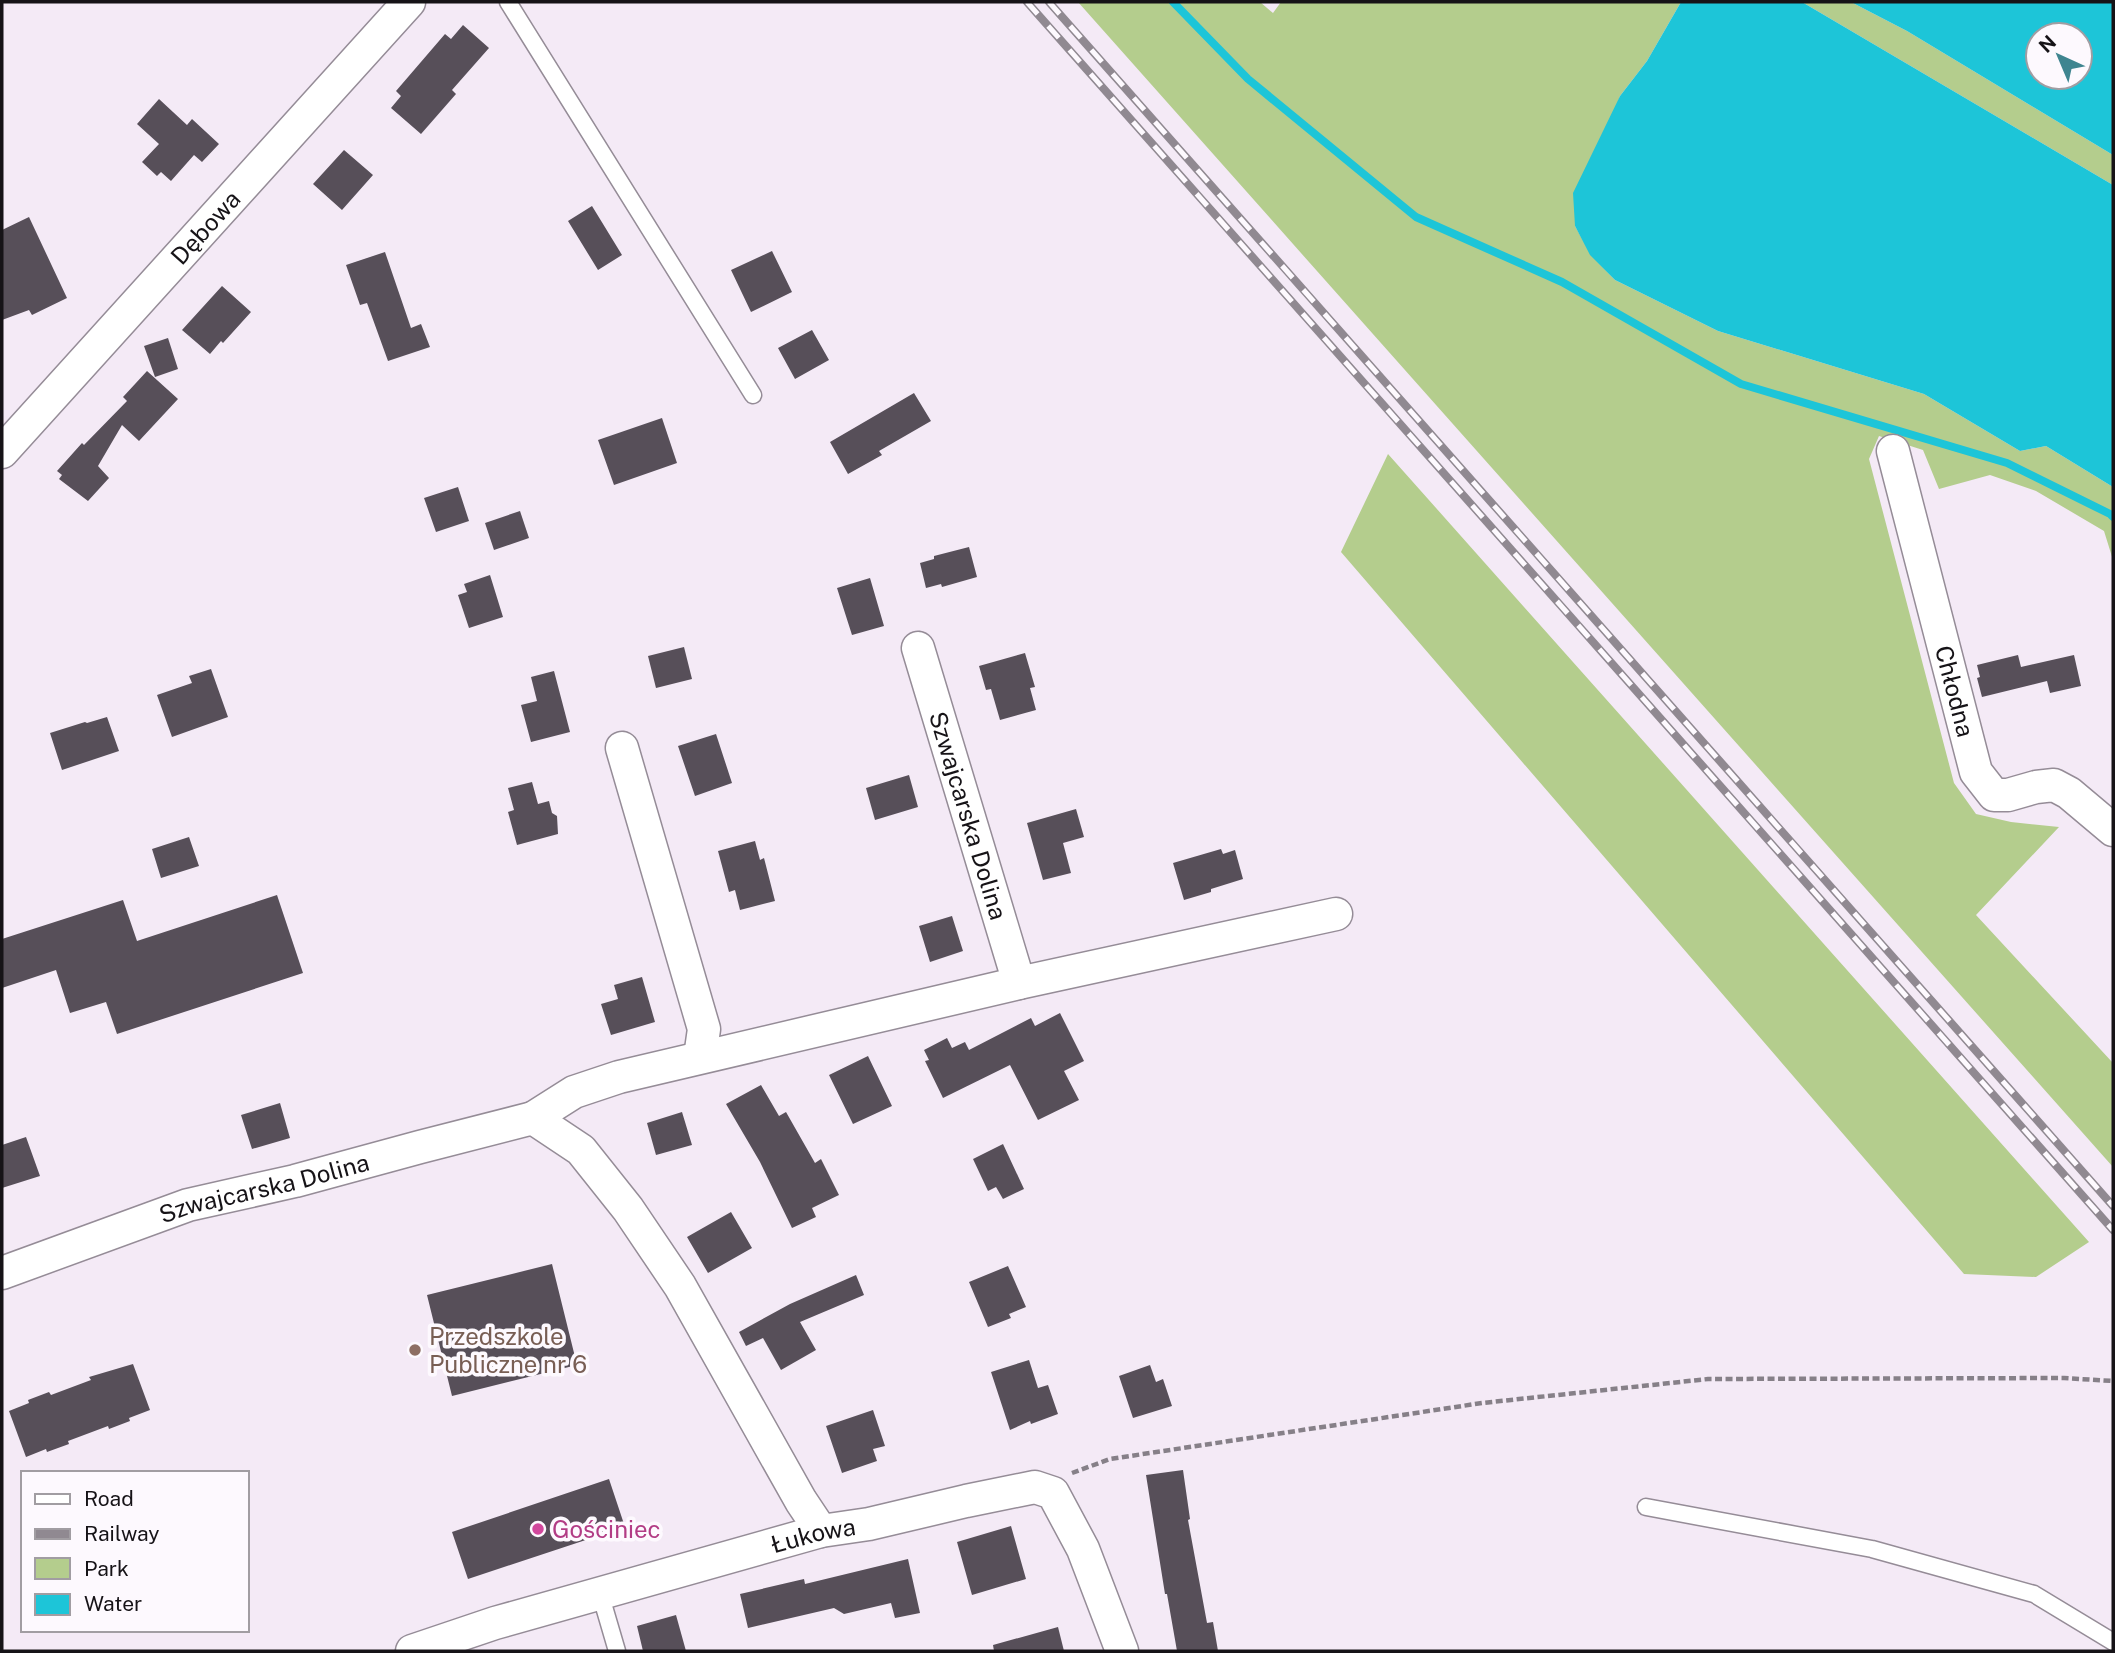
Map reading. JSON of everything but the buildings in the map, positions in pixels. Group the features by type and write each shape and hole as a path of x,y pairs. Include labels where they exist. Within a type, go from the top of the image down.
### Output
{"street":[{"name":"Dębowa","path":"2,452 409,2"},
{"name":"Chłodna","path":"1893,451 1976,772 1994,795 2008,795 2054,785 2069,793 2113,830"},
{"name":"Szwajcarska Dolina","path":"918,648 1019,983"},
{"path":"622,748 704,1029 700,1057"},
{"name":"Szwajcarska Dolina","path":"2,1273 188,1205 295,1181 533,1118 574,1092 619,1077 1019,983 1336,914"},
{"path":"533,1118 581,1150 628,1209 680,1286 801,1501 821,1531"},
{"path":"1035,1487 1053,1493 1083,1549 1122,1651"},
{"name":"Łukowa","path":"412,1651 495,1623 821,1531 869,1524 1035,1487"}],"lane":[{"path":"508,2 753,396"},
{"path":"1646,1507 1872,1549 2034,1594 2113,1643"},
{"path":"600,1593 617,1651"}],"path":[{"path":"1035,1487 1110,1459 1482,1403 1650,1384 1708,1379 2064,1378 2113,1381"}],"green space":[{"path":"1078,2 1260,2 1273,13 1281,2 1681,2 1647,61 1620,96 1575,226 1591,255 1615,280 1718,331 1924,394 2020,451 2046,446 2113,487 2113,560 2104,531 2036,491 1990,475 1939,489 1923,450 1879,436 1869,459 1954,783 1976,814 2011,822 2059,827 1976,915 2113,1063 2113,1167"},
{"path":"1802,2 1851,2 1907,31 2113,155 2113,185"},
{"path":"1388,454 2089,1242 2036,1277 1964,1274 1341,552"}],"water":[{"path":"1681,2 1802,2 2113,185 2113,487 2046,446 2020,451 1924,394 1718,331 1615,280 1590,255 1575,226 1573,193 1620,96 1647,61"},
{"path":"1851,2 2113,2 2113,155 1907,31"}],"waterway":[{"path":"1173,2 1248,79 1416,217 1562,282 1741,384 2007,463 2113,517"}],"railway":[{"path":"1027,2 2113,1230"},
{"path":"1049,2 2113,1206"}],"place":[{"name":"Przedszkole Publiczne nr 6","path":"415,1350"},
{"name":"Gościniec","path":"538,1529"}]}
